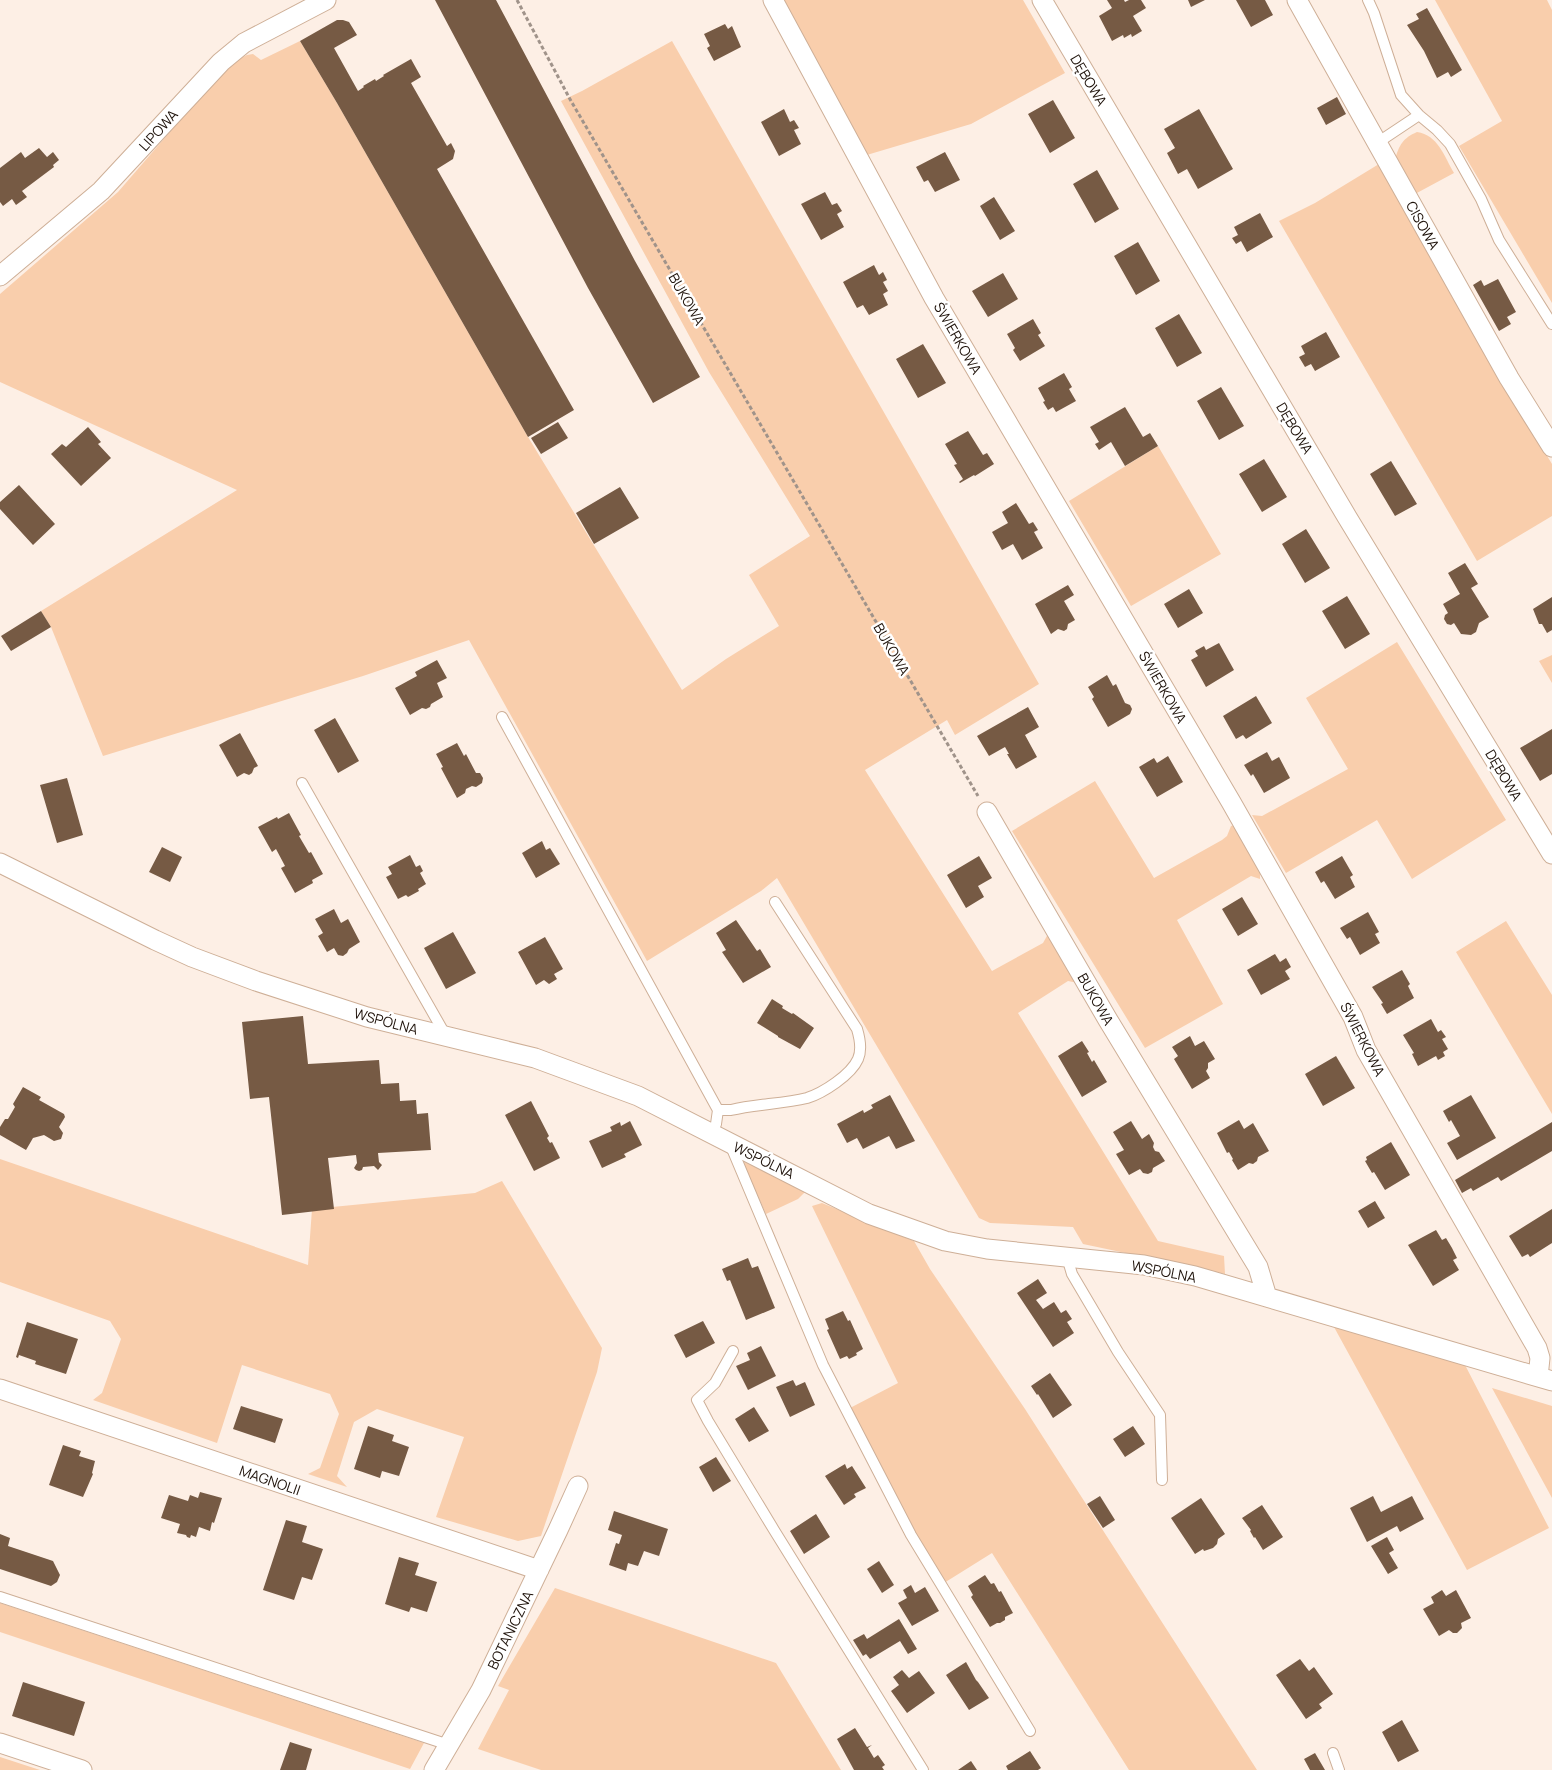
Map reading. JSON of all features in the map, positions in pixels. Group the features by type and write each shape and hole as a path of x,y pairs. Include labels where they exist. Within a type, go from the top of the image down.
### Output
{"street":[{"name":"LIPOWA","path":"0,276 101,191 221,62 244,43 326,0"},
{"name":"ŚWIERKOWA","path":"774,0 934,298 1226,794 1353,1017 1366,1050 1537,1348 1545,1379"},
{"name":"DĘBOWA","path":"1042,0 1347,517 1552,854"},
{"name":"CISOWA","path":"1298,0 1508,378 1552,447"},
{"name":"BUKOWA","path":"987,812 1108,1020 1258,1267 1267,1296"},
{"name":"WSPÓLNA","path":"0,863 192,957 256,981 366,1017 535,1058 638,1096 869,1214 945,1241 987,1249 1144,1264 1267,1296 1545,1379"},
{"name":"MAGNOLII","path":"0,1390 539,1570"},
{"name":"BOTANICZNA","path":"434,1770 481,1690 578,1486"},
{"path":"0,1743 82,1770"}],"lane":[{"path":"1368,0 1401,95 1419,116 1437,130 1450,144 1481,199 1499,240 1552,324"},
{"path":"1377,143 1419,116"},
{"path":"502,717 718,1110 716,1124 711,1133"},
{"path":"302,783 447,1037"},
{"path":"718,1110 731,1110 807,1098 832,1085 853,1068 859,1058 860,1046 857,1029 775,902"},
{"path":"729,1143 823,1365 911,1535 1030,1731"},
{"path":"1067,1257 1072,1274 1118,1352 1160,1415 1162,1480"},
{"path":"733,1351 715,1384 697,1400 774,1530 923,1770"},
{"path":"0,1597 449,1745"},
{"path":"1333,1752 1339,1770"}],"path":[{"name":"BUKOWA","path":"517,0 571,101 987,812"}],"shaded area":[{"path":"783,0 1023,0 1065,73 971,124 860,157"},
{"path":"1435,0 1547,0 1552,10 1552,303 1459,146 1502,121"},
{"path":"300,41 528,437 682,690 726,659 779,626 749,575 810,536 709,372 561,101 672,41 1039,684 955,735 947,720 865,770 992,971 1043,943 1048,934 1078,983 1068,981 1018,1013 1158,1241 1224,1256 1225,1274 1083,1244 1073,1227 990,1223 979,1218 777,878 761,891 647,961 469,640 363,676 103,756 51,627 41,611 237,490 0,382 0,294 118,192 207,89 235,61 253,54 261,60"},
{"path":"1417,132 1430,137 1440,147 1454,173 1415,194 1395,160 1402,143"},
{"path":"1379,164 1474,335 1552,464 1552,516 1477,561 1279,221 1315,203"},
{"path":"1158,446 1221,554 1131,606 1069,501"},
{"path":"1397,642 1506,820 1412,879 1377,820 1286,873 1252,815 1262,816 1348,769 1306,698"},
{"path":"1552,655 1552,683 1539,661"},
{"path":"1095,781 1154,878 1222,840 1227,836 1231,826 1235,825 1260,870 1260,879 1251,876 1177,920 1223,1004 1145,1048 1012,831"},
{"path":"1506,921 1552,995 1552,1114 1456,952"},
{"path":"0,1159 308,1265 312,1209 475,1193 502,1181 602,1348 597,1372 541,1536 518,1541 436,1517 464,1437 377,1409 354,1422 337,1476 347,1487 308,1474 320,1468 339,1414 330,1394 242,1365 217,1443 93,1400 102,1393 121,1339 110,1321 0,1282"},
{"path":"742,1161 805,1192 798,1199 766,1214"},
{"path":"822,1203 914,1241 930,1269 1025,1409 1257,1770 1129,1770 992,1553 944,1583 916,1535 850,1408 898,1383 812,1206"},
{"path":"1334,1327 1464,1363 1549,1528 1467,1570"},
{"path":"1492,1388 1552,1406 1552,1498"},
{"path":"555,1588 776,1663 841,1770 541,1770 478,1749 509,1690 498,1686"},
{"path":"0,1603 424,1743 410,1769 0,1632"},
{"path":"0,1757 40,1770 0,1770"}],"building":[{"path":"435,0 496,0 635,261 700,377 653,403 588,288"},
{"path":"1107,0 1124,0 1125,2 1141,0 1146,8 1133,16 1142,31 1132,37 1131,34 1124,38 1123,35 1112,41 1099,16 1112,8"},
{"path":"1188,0 1205,0 1191,7"},
{"path":"1236,0 1265,0 1273,15 1251,27"},
{"path":"1427,8 1462,70 1451,77 1448,72 1437,78 1424,51 1407,25 1419,19 1416,14"},
{"path":"337,20 349,22 357,35 334,48 358,91 363,86 375,79 376,81 411,59 421,77 411,83 447,146 451,143 455,151 453,159 437,169 574,410 528,437 300,41"},
{"path":"725,24 728,29 732,26 741,47 714,61 707,48 710,46 704,34"},
{"path":"1337,97 1346,114 1326,125 1317,108"},
{"path":"1053,100 1075,138 1050,153 1028,114"},
{"path":"784,109 790,122 794,120 799,128 794,130 801,144 779,156 761,122"},
{"path":"1199,109 1233,169 1198,189 1187,169 1178,174 1167,153 1175,148 1164,129"},
{"path":"39,148 47,157 53,152 59,160 53,165 54,167 22,191 27,197 16,205 12,199 3,206 0,202 0,168 21,152 25,158"},
{"path":"945,152 960,180 935,192 928,180 924,182 916,167"},
{"path":"1097,170 1119,209 1095,223 1073,184"},
{"path":"825,192 832,205 837,203 842,211 837,214 844,227 821,240 801,204"},
{"path":"994,197 1015,231 1000,240 980,206"},
{"path":"1260,213 1273,237 1247,252 1241,241 1236,244 1232,238 1238,235 1234,227"},
{"path":"1138,242 1160,281 1136,295 1114,256"},
{"path":"874,265 879,275 883,272 887,280 883,282 888,291 883,294 888,305 869,315 863,305 857,308 843,282"},
{"path":"1003,273 1018,299 988,317 972,291"},
{"path":"1498,279 1516,312 1507,317 1511,324 1499,331 1473,285 1481,280 1484,286"},
{"path":"1179,314 1202,353 1177,367 1155,328"},
{"path":"1033,319 1041,333 1038,335 1045,346 1020,361 1013,350 1015,348 1007,334"},
{"path":"1326,332 1340,357 1315,371 1311,364 1305,367 1299,357 1305,354 1301,346"},
{"path":"923,344 946,383 918,398 896,359"},
{"path":"1064,373 1072,387 1069,389 1076,401 1056,412 1053,407 1048,410 1038,388"},
{"path":"1221,387 1244,426 1219,440 1197,401"},
{"path":"1125,407 1143,437 1150,433 1158,446 1125,466 1111,442 1099,450 1095,444 1099,442 1090,427"},
{"path":"558,422 568,438 541,454 531,438"},
{"path":"88,427 101,442 98,444 111,458 81,486 51,454 62,444 66,447"},
{"path":"968,431 983,455 987,453 994,464 960,483 963,479 954,465 957,464 945,444"},
{"path":"1264,459 1287,497 1262,512 1239,474"},
{"path":"1391,461 1417,504 1395,516 1370,474"},
{"path":"19,485 55,524 33,545 0,509 0,502"},
{"path":"620,487 639,518 594,544 576,513"},
{"path":"1016,503 1029,524 1033,522 1038,530 1034,532 1043,548 1022,560 1013,544 1002,550 992,532 1008,523 1002,512"},
{"path":"1306,529 1330,568 1305,583 1282,544"},
{"path":"1465,563 1478,584 1471,588 1489,617 1479,623 1476,632 1471,635 1461,634 1454,623 1451,625 1447,624 1444,619 1448,613 1443,604 1460,594 1448,573"},
{"path":"1068,585 1074,595 1064,601 1075,620 1068,624 1067,629 1064,631 1058,629 1051,634 1035,604"},
{"path":"1189,589 1203,613 1178,628 1164,604"},
{"path":"1347,596 1370,634 1345,649 1322,611"},
{"path":"1552,597 1552,630 1547,633 1542,624 1539,624 1533,609"},
{"path":"41,611 51,627 11,651 1,636"},
{"path":"1219,643 1234,670 1206,687 1191,660 1198,656 1195,651 1204,646 1206,650"},
{"path":"437,660 447,678 437,683 443,697 431,704 430,707 422,708 410,715 395,688 417,676 415,672"},
{"path":"1107,675 1113,686 1116,684 1125,703 1130,705 1132,709 1130,714 1108,727 1092,699 1094,697 1088,687"},
{"path":"1256,696 1272,723 1246,739 1243,735 1236,739 1223,716"},
{"path":"1028,707 1039,727 1025,735 1037,757 1016,769 1005,747 989,756 977,736"},
{"path":"335,718 359,761 338,773 314,730"},
{"path":"1552,729 1552,774 1540,781 1520,748"},
{"path":"240,733 258,766 249,775 244,773 237,777 219,745"},
{"path":"457,743 464,756 466,754 476,773 480,773 483,778 482,783 476,787 472,786 466,789 465,793 457,798 441,768 443,767 436,754"},
{"path":"1267,752 1272,761 1279,757 1290,778 1264,793 1253,774 1251,776 1244,765"},
{"path":"1168,756 1183,782 1157,797 1139,767 1154,758 1157,763"},
{"path":"67,778 83,835 57,843 40,785"},
{"path":"289,813 301,835 299,836 309,853 311,852 323,874 312,880 313,883 295,893 281,868 285,866 276,849 272,852 258,827"},
{"path":"542,841 546,850 550,848 560,864 536,878 522,853"},
{"path":"162,847 182,857 170,882 149,872"},
{"path":"410,855 416,867 420,865 423,871 420,873 426,884 418,889 419,891 408,897 406,895 398,899 386,877 392,874 388,867"},
{"path":"979,856 992,878 978,886 984,897 966,908 947,875"},
{"path":"1342,856 1353,875 1350,877 1355,887 1335,899 1324,881 1321,883 1315,872"},
{"path":"1242,897 1258,924 1238,936 1222,909"},
{"path":"334,909 341,923 348,919 360,942 349,949 343,956 338,955 334,948 327,952 318,936 323,933 315,919"},
{"path":"1368,912 1379,932 1375,934 1380,943 1360,955 1350,937 1347,939 1340,928"},
{"path":"736,920 757,951 760,949 771,967 743,983 722,952 726,950 716,933"},
{"path":"453,932 476,973 446,989 424,948"},
{"path":"545,937 563,969 554,974 557,979 549,984 544,980 536,985 518,952"},
{"path":"1275,954 1280,962 1286,958 1291,967 1285,971 1290,979 1261,995 1247,970"},
{"path":"1402,970 1410,984 1408,986 1414,998 1387,1014 1381,1004 1383,1003 1372,987"},
{"path":"772,999 783,1006 782,1008 793,1013 814,1028 800,1049 757,1023"},
{"path":"303,1016 308,1064 379,1060 381,1084 399,1083 400,1101 416,1100 417,1114 428,1113 431,1150 378,1153 379,1162 382,1165 378,1170 374,1166 363,1167 359,1171 356,1170 354,1168 357,1163 356,1155 328,1158 334,1209 282,1215 269,1097 250,1099 242,1022"},
{"path":"1431,1019 1438,1032 1441,1030 1446,1037 1442,1039 1448,1049 1443,1052 1445,1056 1438,1060 1436,1056 1418,1066 1412,1054 1414,1053 1403,1035"},
{"path":"1190,1036 1195,1046 1204,1041 1215,1059 1208,1063 1206,1071 1210,1078 1192,1089 1174,1059 1178,1056 1172,1047"},
{"path":"1082,1041 1089,1052 1087,1053 1092,1062 1094,1060 1107,1082 1082,1097 1058,1056"},
{"path":"1336,1056 1355,1088 1323,1106 1305,1074"},
{"path":"23,1087 41,1097 39,1100 64,1114 65,1117 59,1127 63,1133 61,1139 54,1141 44,1135 33,1138 26,1150 0,1135 0,1127 5,1119 8,1119 15,1107 13,1104"},
{"path":"890,1095 915,1141 896,1149 889,1136 863,1149 857,1138 847,1143 837,1124 863,1110 864,1113 873,1108 871,1105"},
{"path":"1471,1095 1496,1138 1457,1160 1447,1143 1460,1136 1451,1120 1449,1122 1443,1111"},
{"path":"531,1101 549,1136 547,1138 550,1143 552,1142 560,1158 534,1171 505,1115"},
{"path":"1239,1120 1244,1129 1253,1123 1269,1151 1258,1157 1257,1161 1253,1164 1249,1163 1238,1170 1217,1133"},
{"path":"630,1121 642,1145 624,1154 626,1157 602,1168 589,1141 612,1131 610,1127 620,1122 621,1126"},
{"path":"1131,1121 1142,1139 1149,1134 1154,1143 1155,1151 1159,1152 1165,1161 1153,1168 1152,1172 1148,1174 1143,1173 1140,1169 1129,1175 1116,1154 1124,1150 1113,1132"},
{"path":"1552,1122 1552,1151 1501,1181 1498,1177 1473,1191 1471,1188 1462,1193 1455,1180"},
{"path":"1391,1142 1410,1175 1385,1190 1365,1161 1367,1160 1366,1157"},
{"path":"1375,1201 1385,1218 1368,1228 1358,1211"},
{"path":"1552,1209 1552,1243 1530,1257 1528,1254 1522,1257 1509,1236"},
{"path":"1436,1230 1442,1240 1446,1238 1452,1248 1457,1258 1453,1260 1459,1270 1433,1286 1408,1245"},
{"path":"748,1258 752,1268 758,1266 775,1308 746,1320 730,1280 727,1281 722,1269"},
{"path":"1038,1279 1047,1293 1036,1300 1043,1309 1054,1302 1061,1313 1066,1310 1072,1319 1067,1322 1074,1333 1053,1347 1017,1293"},
{"path":"843,1311 848,1321 850,1320 863,1349 849,1359 847,1356 840,1359 827,1330 829,1329 825,1319"},
{"path":"703,1321 715,1343 686,1358 674,1335"},
{"path":"27,1322 78,1339 66,1374 35,1364 36,1361 19,1355 18,1358 16,1357"},
{"path":"761,1346 776,1376 748,1390 736,1366 750,1360 747,1353"},
{"path":"1050,1373 1072,1405 1053,1418 1031,1386"},
{"path":"793,1380 796,1386 805,1382 815,1405 790,1417 776,1387"},
{"path":"241,1406 283,1419 275,1443 233,1429"},
{"path":"754,1407 769,1431 749,1442 735,1419"},
{"path":"368,1426 394,1435 392,1441 409,1447 399,1476 382,1471 380,1478 354,1469"},
{"path":"1133,1426 1145,1444 1125,1457 1113,1439"},
{"path":"63,1445 81,1451 79,1456 95,1461 93,1474 83,1497 49,1485"},
{"path":"716,1457 731,1481 713,1492 699,1467"},
{"path":"845,1464 847,1469 852,1466 866,1488 854,1494 856,1497 844,1505 825,1476"},
{"path":"200,1492 222,1498 210,1531 199,1527 196,1537 191,1535 190,1538 177,1533 180,1524 161,1518 169,1495 188,1501 190,1495 198,1498"},
{"path":"1100,1496 1115,1520 1103,1528 1087,1504"},
{"path":"1373,1496 1381,1512 1412,1496 1424,1519 1400,1532 1397,1526 1367,1542 1350,1508"},
{"path":"1201,1498 1225,1534 1218,1539 1217,1544 1213,1548 1204,1551 1203,1549 1195,1554 1171,1518"},
{"path":"1262,1505 1283,1537 1263,1550 1242,1518"},
{"path":"614,1511 668,1529 659,1556 644,1551 638,1566 628,1563 626,1571 609,1565 616,1543 619,1544 622,1535 608,1530"},
{"path":"816,1514 830,1537 804,1554 790,1531"},
{"path":"286,1520 307,1526 302,1542 323,1549 312,1580 302,1577 294,1600 263,1590"},
{"path":"0,1534 10,1538 8,1546 53,1561 60,1575 57,1582 51,1586 0,1569"},
{"path":"1387,1537 1394,1550 1389,1553 1398,1568 1388,1574 1371,1546"},
{"path":"399,1557 419,1563 415,1575 437,1582 427,1612 411,1607 409,1612 385,1604"},
{"path":"879,1561 894,1585 882,1593 867,1569"},
{"path":"985,1575 991,1584 994,1583 999,1592 1001,1591 1013,1613 1005,1617 1005,1620 990,1627 971,1597 973,1595 968,1586"},
{"path":"911,1585 915,1593 925,1587 939,1611 912,1626 898,1603 907,1598 903,1590"},
{"path":"1442,1590 1446,1596 1456,1590 1471,1618 1461,1623 1462,1628 1457,1633 1449,1630 1439,1636 1423,1609 1434,1603 1431,1597"},
{"path":"899,1619 917,1649 908,1654 900,1641 870,1659 866,1654 863,1656 853,1640 864,1634 867,1639"},
{"path":"1300,1659 1309,1671 1314,1667 1333,1694 1319,1704 1322,1708 1306,1719 1276,1675"},
{"path":"966,1662 989,1698 969,1710 946,1675"},
{"path":"902,1670 909,1678 919,1671 935,1693 907,1713 891,1691 899,1685 893,1677"},
{"path":"23,1682 85,1702 74,1736 12,1716"},
{"path":"1402,1720 1419,1751 1398,1762 1382,1732"},
{"path":"855,1728 867,1747 872,1745 868,1748 874,1758 878,1755 885,1765 882,1767 884,1770 854,1770 837,1739"},
{"path":"290,1742 312,1749 306,1770 280,1770"},
{"path":"1030,1751 1041,1768 1038,1770 1008,1770 1006,1766"},
{"path":"1315,1753 1325,1770 1310,1770 1304,1759"},
{"path":"971,1761 977,1770 958,1770"}]}
